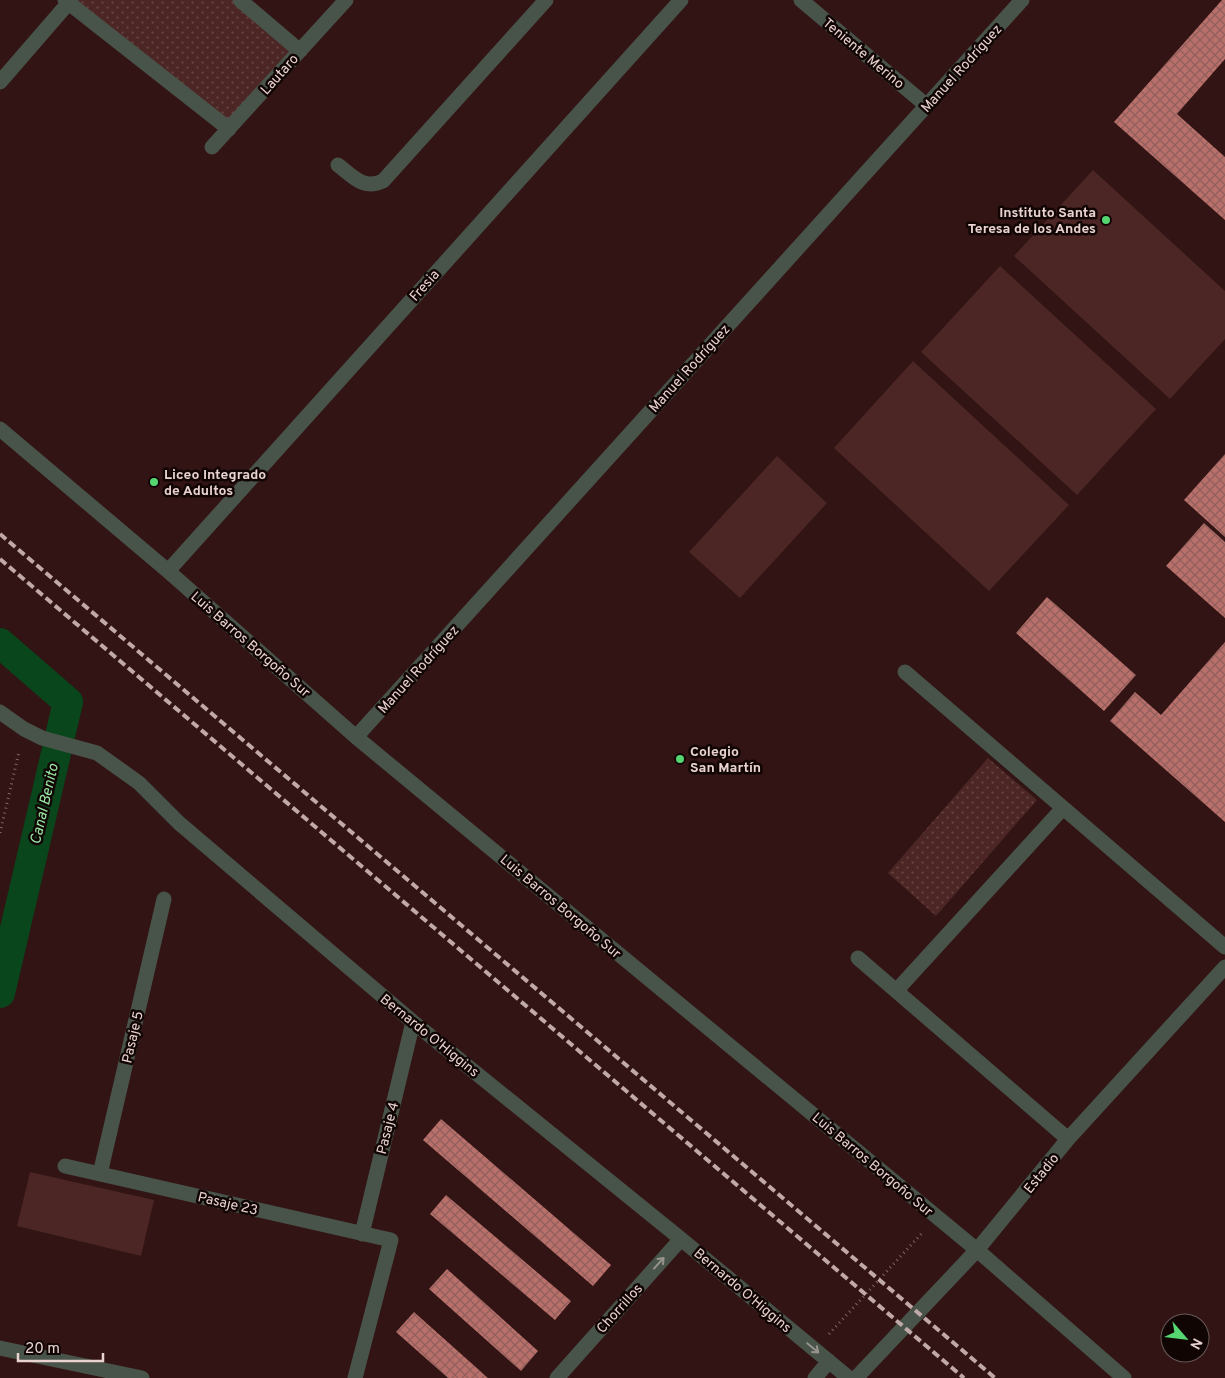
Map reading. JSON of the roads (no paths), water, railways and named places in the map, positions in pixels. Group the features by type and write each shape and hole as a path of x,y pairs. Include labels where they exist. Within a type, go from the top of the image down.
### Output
{"street":[{"path":"240,0 300,51"},
{"name":"Lautaro","path":"212,147 346,0"},
{"path":"338,165 362,183 374,185 383,181 546,0"},
{"name":"Fresia","path":"168,571 681,0"},
{"name":"Teniente Merino","path":"801,0 927,106"},
{"name":"Manuel Rodríguez","path":"356,736 1022,0"},
{"path":"0,82 68,1 229,129"},
{"name":"Luis Barros Borgoño Sur","path":"0,429 168,571 356,736 977,1250 1124,1378"},
{"path":"905,672 1225,947"},
{"name":"Bernardo O'Higgins","path":"0,712 24,729 42,738 97,753 138,783 179,824 413,1022 849,1378"},
{"path":"896,991 1063,808"},
{"name":"Pasaje 5","path":"100,1174 164,899"},
{"path":"858,958 1068,1139"},
{"name":"Estadio","path":"856,1378 977,1250 1068,1139 1225,967"},
{"name":"Pasaje 4","path":"362,1234 413,1022"},
{"name":"Pasaje 23","path":"66,1166 391,1240 355,1378"},
{"name":"Chorrillos","path":"557,1378 681,1239"},
{"path":"0,1348 142,1378"},
{"path":"815,1378 829,1361"}],"waterway":[{"name":"Canal Benito","path":"0,643 68,702 0,993"}],"railway":[{"path":"0,534 995,1378"},
{"path":"0,559 964,1378"}],"place":[{"name":"Instituto Santa Teresa de los Andes","path":"1106,220"},
{"name":"Liceo Integrado de Adultos","path":"154,482"},
{"name":"Colegio San Martín","path":"680,759"}]}
